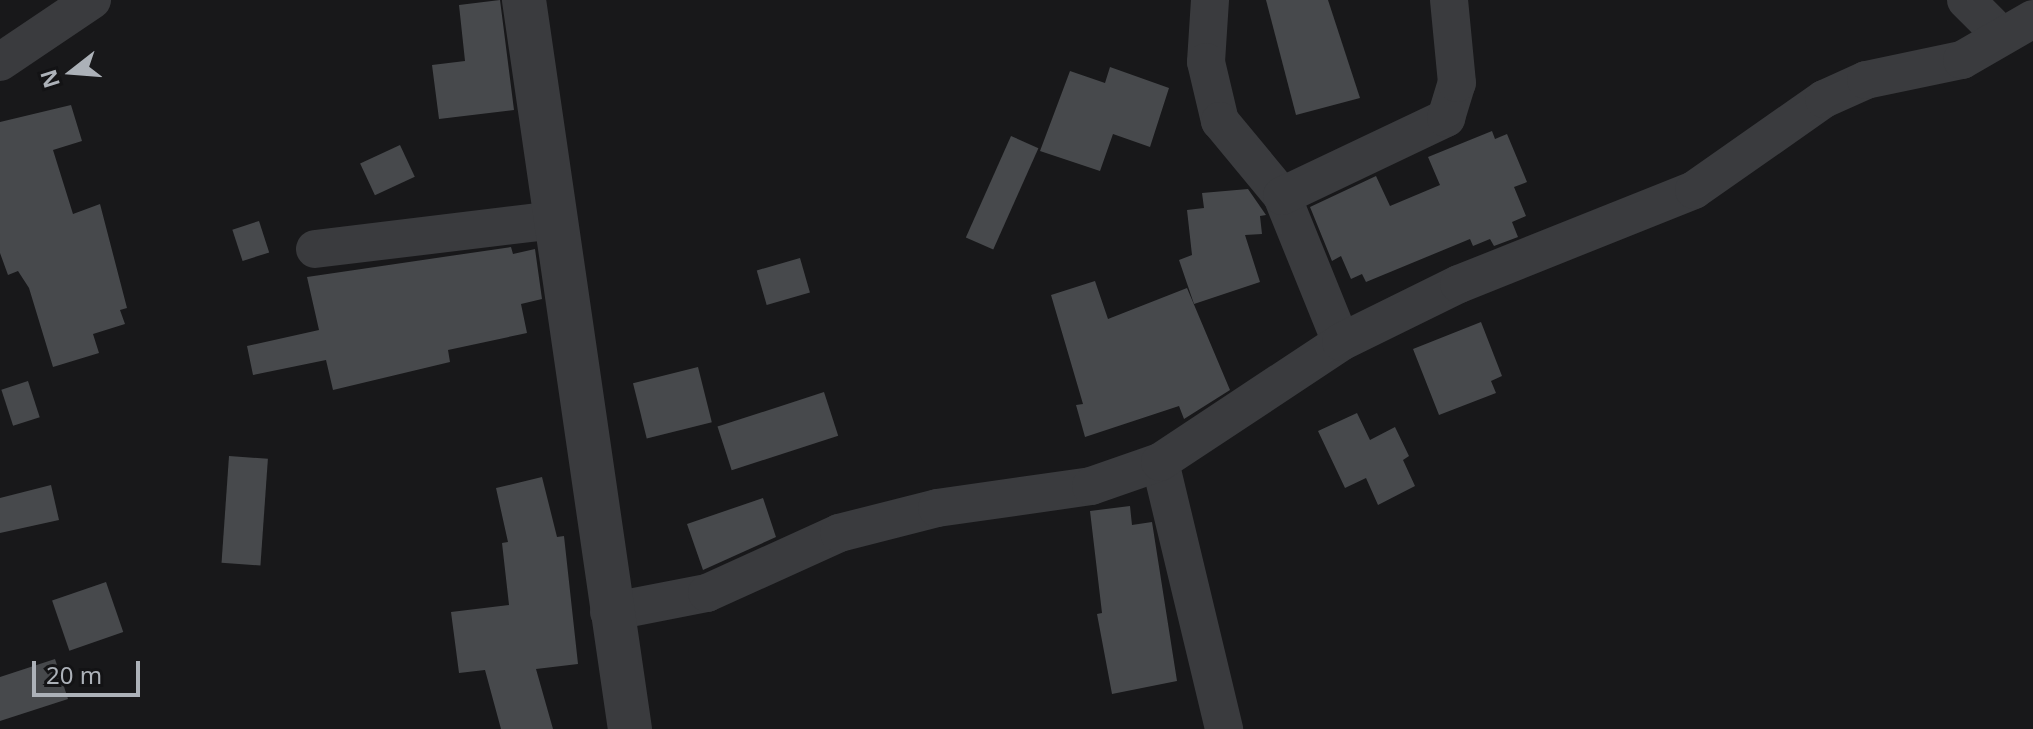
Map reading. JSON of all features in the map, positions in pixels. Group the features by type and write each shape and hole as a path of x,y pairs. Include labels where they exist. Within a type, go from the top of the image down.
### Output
{"street":[{"path":"0,62 92,0"},
{"path":"524,0 609,612 630,729"},
{"path":"1210,0 1210,95 1237,147 1282,196 1341,342"},
{"path":"1282,196 1446,118 1457,83 1449,0"},
{"path":"1966,0 2017,27"},
{"path":"609,612 707,593 839,533 952,505 1091,486 1160,462 1341,342 1459,284 1694,190 1824,99 1866,80 1962,60 2017,27"},
{"path":"315,249 554,220"},
{"path":"1160,462 1224,729"}],"building":[{"path":"500,0 514,110 439,119 432,65 465,61 459,5"},
{"path":"1266,0 1328,0 1360,98 1296,115"},
{"path":"1110,67 1169,88 1150,147 1113,134 1100,171 1040,151 1070,71 1105,83"},
{"path":"71,105 82,141 53,150 73,214 100,204 127,308 120,310 125,324 93,334 99,353 53,367 29,288 18,271 8,275 0,253 0,122"},
{"path":"1492,131 1495,139 1507,134 1527,182 1514,187 1526,216 1512,222 1518,237 1494,246 1490,239 1473,246 1470,239 1366,282 1362,274 1351,279 1341,256 1332,261 1310,207 1376,176 1390,206 1440,185 1428,157"},
{"path":"1011,136 1038,148 993,250 966,237"},
{"path":"400,145 415,177 375,195 360,164"},
{"path":"1248,189 1266,215 1260,216 1262,234 1245,235 1260,282 1194,304 1179,260 1192,255 1187,210 1204,208 1202,193"},
{"path":"259,221 269,252 243,261 232,230"},
{"path":"511,247 513,254 535,249 542,299 521,304 527,333 448,350 450,362 333,390 326,360 253,375 247,346 319,330 307,277"},
{"path":"800,258 810,293 767,305 757,270"},
{"path":"1095,281 1108,319 1187,288 1230,390 1184,419 1179,406 1085,437 1076,405 1083,404 1051,295"},
{"path":"1481,322 1502,376 1491,381 1496,393 1439,415 1413,349"},
{"path":"698,367 712,422 647,439 633,383"},
{"path":"28,381 40,417 13,426 1,390"},
{"path":"824,392 838,436 732,470 717,427"},
{"path":"1357,413 1370,440 1395,427 1409,456 1403,460 1415,486 1378,505 1366,478 1345,488 1318,431"},
{"path":"229,456 268,459 260,565 222,563"},
{"path":"542,477 557,537 564,536 578,664 536,669 553,729 501,729 485,670 459,673 451,612 509,605 502,543 508,542 496,488"},
{"path":"51,485 59,520 0,533 0,498"},
{"path":"763,498 776,537 703,570 687,524"},
{"path":"1130,506 1132,525 1152,522 1177,681 1112,694 1097,614 1102,613 1090,511"},
{"path":"106,582 123,632 69,651 52,601"},
{"path":"55,659 68,699 0,721 0,677"}]}
